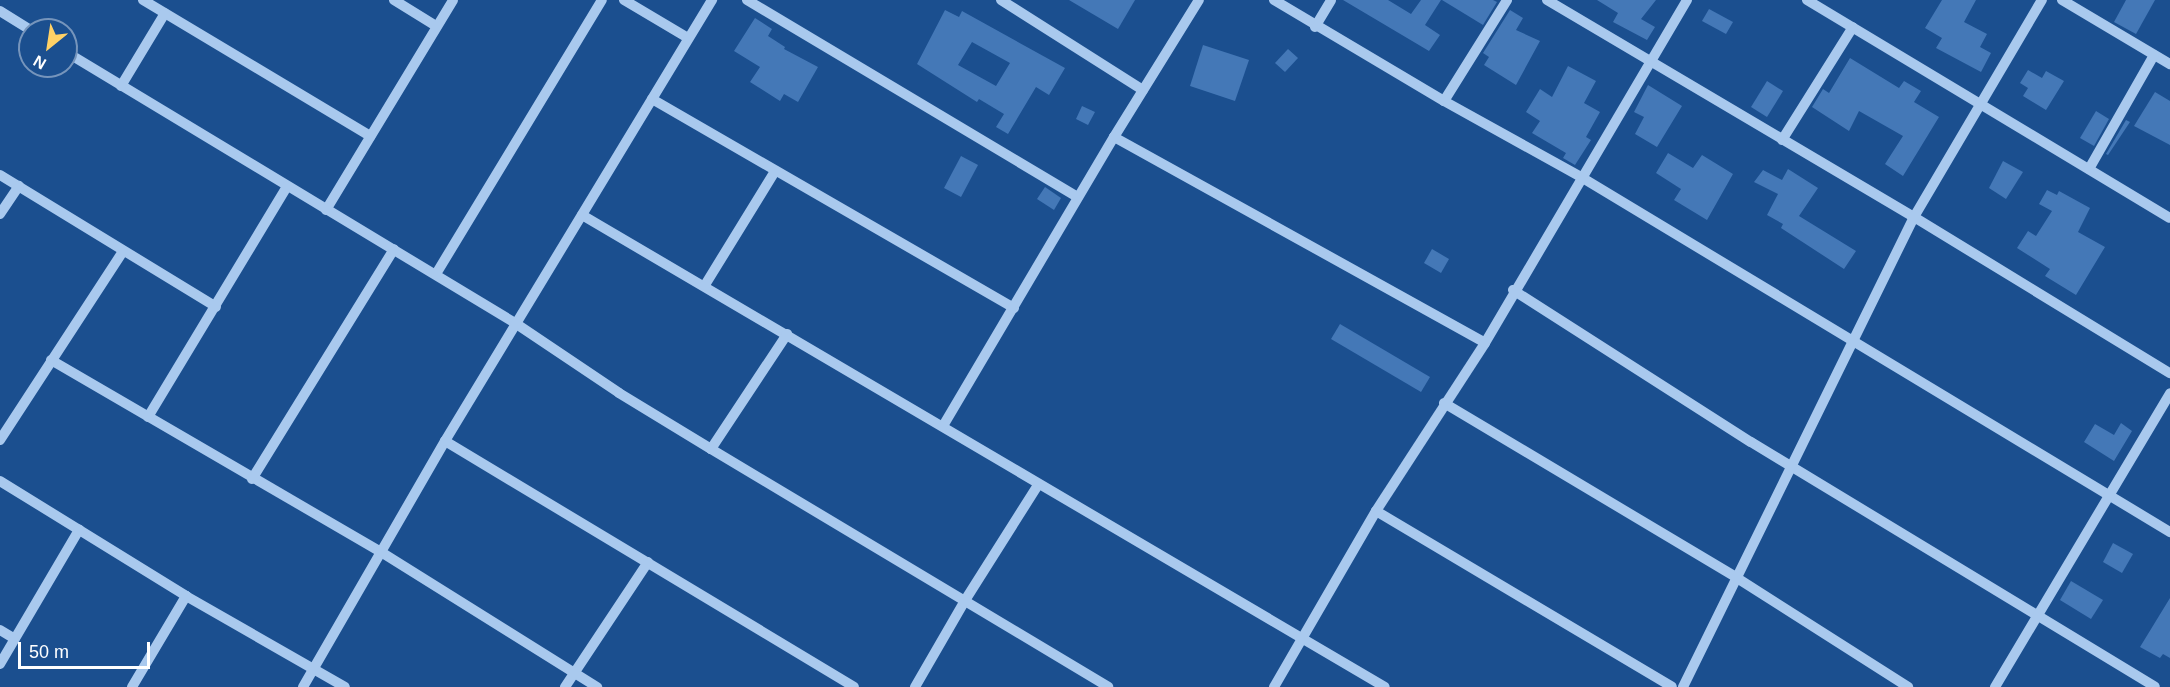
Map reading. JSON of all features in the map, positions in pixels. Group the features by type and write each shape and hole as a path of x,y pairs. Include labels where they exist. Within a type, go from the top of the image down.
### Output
{"street":[{"path":"143,0 370,136"},
{"path":"394,0 436,26"},
{"path":"326,210 453,0"},
{"path":"436,274 602,0"},
{"path":"624,0 688,38"},
{"path":"303,687 515,323 712,0"},
{"path":"747,0 1078,197"},
{"path":"1001,0 1143,90"},
{"path":"943,426 1114,137 1199,0"},
{"path":"1274,0 1315,27 1581,177 2170,532"},
{"path":"1315,27 1331,0"},
{"path":"1444,101 1507,0"},
{"path":"1547,0 1914,217 2170,373"},
{"path":"1274,687 1376,512 1444,403 1485,343 1514,290 1687,0"},
{"path":"1808,0 2170,218"},
{"path":"1683,687 1914,217 2042,0"},
{"path":"2062,0 2170,64"},
{"path":"0,11 18,22"},
{"path":"121,86 165,13"},
{"path":"1782,140 1853,27"},
{"path":"2089,169 2154,55"},
{"path":"78,59 287,187 436,274 515,323 619,393 1108,687"},
{"path":"652,99 1014,309"},
{"path":"1114,137 1485,343"},
{"path":"705,285 775,171"},
{"path":"0,175 216,307"},
{"path":"0,214 19,186"},
{"path":"148,417 287,187"},
{"path":"582,215 705,285 1038,485 1304,638 1384,687"},
{"path":"252,479 394,249"},
{"path":"0,440 123,251"},
{"path":"1514,290 2035,617 2155,687"},
{"path":"711,449 787,334"},
{"path":"51,360 381,552 597,687"},
{"path":"1995,687 2170,393"},
{"path":"1444,403 1737,578 1908,687"},
{"path":"445,441 854,687"},
{"path":"0,481 186,596 345,687"},
{"path":"915,687 964,602 1038,485"},
{"path":"1376,512 1672,687"},
{"path":"0,664 80,530"},
{"path":"565,687 648,562"},
{"path":"132,687 186,596"},
{"path":"0,630 15,639"}],"building":[{"path":"1069,0 1135,0 1118,29"},
{"path":"1343,0 1388,0 1411,14 1421,0 1441,0 1425,25 1440,35 1429,51"},
{"path":"1442,0 1493,0 1497,2 1483,25"},
{"path":"1597,0 1656,0 1641,19 1655,27 1647,40 1613,22 1618,13"},
{"path":"1942,0 1976,0 1964,22 1987,34 1980,47 1991,53 1981,72 1936,48 1942,38 1925,28"},
{"path":"2126,0 2155,0 2136,34 2114,22"},
{"path":"1709,9 1733,22 1726,34 1702,21"},
{"path":"945,10 959,17 962,11 1065,68 1049,95 1036,87 1008,134 996,127 1004,114 979,99 977,102 917,64","holes":["972,42 1010,63 996,86 958,65"]},
{"path":"1510,10 1523,18 1516,30 1540,41 1516,85 1484,65 1489,57 1483,53"},
{"path":"755,18 772,29 768,36 785,47 784,49 818,67 798,102 784,94 780,101 750,82 760,67 734,51"},
{"path":"1203,45 1249,60 1235,101 1190,86"},
{"path":"1288,49 1298,58 1285,72 1275,63"},
{"path":"1850,58 1899,88 1904,81 1921,91 1914,102 1939,117 1903,176 1885,164 1903,136 1859,111 1849,131 1812,107 1823,89 1829,93"},
{"path":"1568,66 1596,81 1584,103 1600,112 1586,137 1591,140 1575,165 1563,158 1566,153 1532,133 1540,121 1526,112 1540,89 1552,97"},
{"path":"2028,70 2042,78 2046,71 2064,81 2046,110 2023,96 2028,88 2020,83"},
{"path":"1767,81 1783,91 1767,117 1751,107"},
{"path":"1648,85 1682,106 1657,147 1635,134 1644,117 1634,112"},
{"path":"2155,92 2170,101 2170,145 2134,126"},
{"path":"1082,106 1095,112 1088,125 1076,119"},
{"path":"2096,111 2109,119 2094,146 2080,138"},
{"path":"2126,120 2130,122 2108,155 2106,154"},
{"path":"1668,153 1693,168 1702,155 1733,174 1707,220 1674,200 1681,189 1656,173"},
{"path":"961,156 978,165 961,197 944,188"},
{"path":"2003,161 2023,172 2006,199 1989,188"},
{"path":"1788,169 1818,188 1799,216 1856,251 1844,269 1781,228 1783,224 1767,215 1778,194 1754,182 1763,170 1782,180"},
{"path":"1045,187 1061,198 1054,210 1037,199"},
{"path":"2047,190 2057,195 2059,191 2090,208 2078,232 2105,247 2076,295 2045,276 2050,269 2017,248 2028,231 2036,236 2052,211 2039,204"},
{"path":"1432,249 1449,259 1441,273 1424,263"},
{"path":"1340,324 1430,377 1421,392 1331,339"},
{"path":"2121,423 2132,431 2114,461 2084,442 2095,424 2114,435"},
{"path":"2113,543 2133,554 2122,573 2103,562"},
{"path":"2071,581 2103,600 2091,619 2060,600"},
{"path":"2170,598 2170,658 2163,654 2160,658 2140,647"}]}
